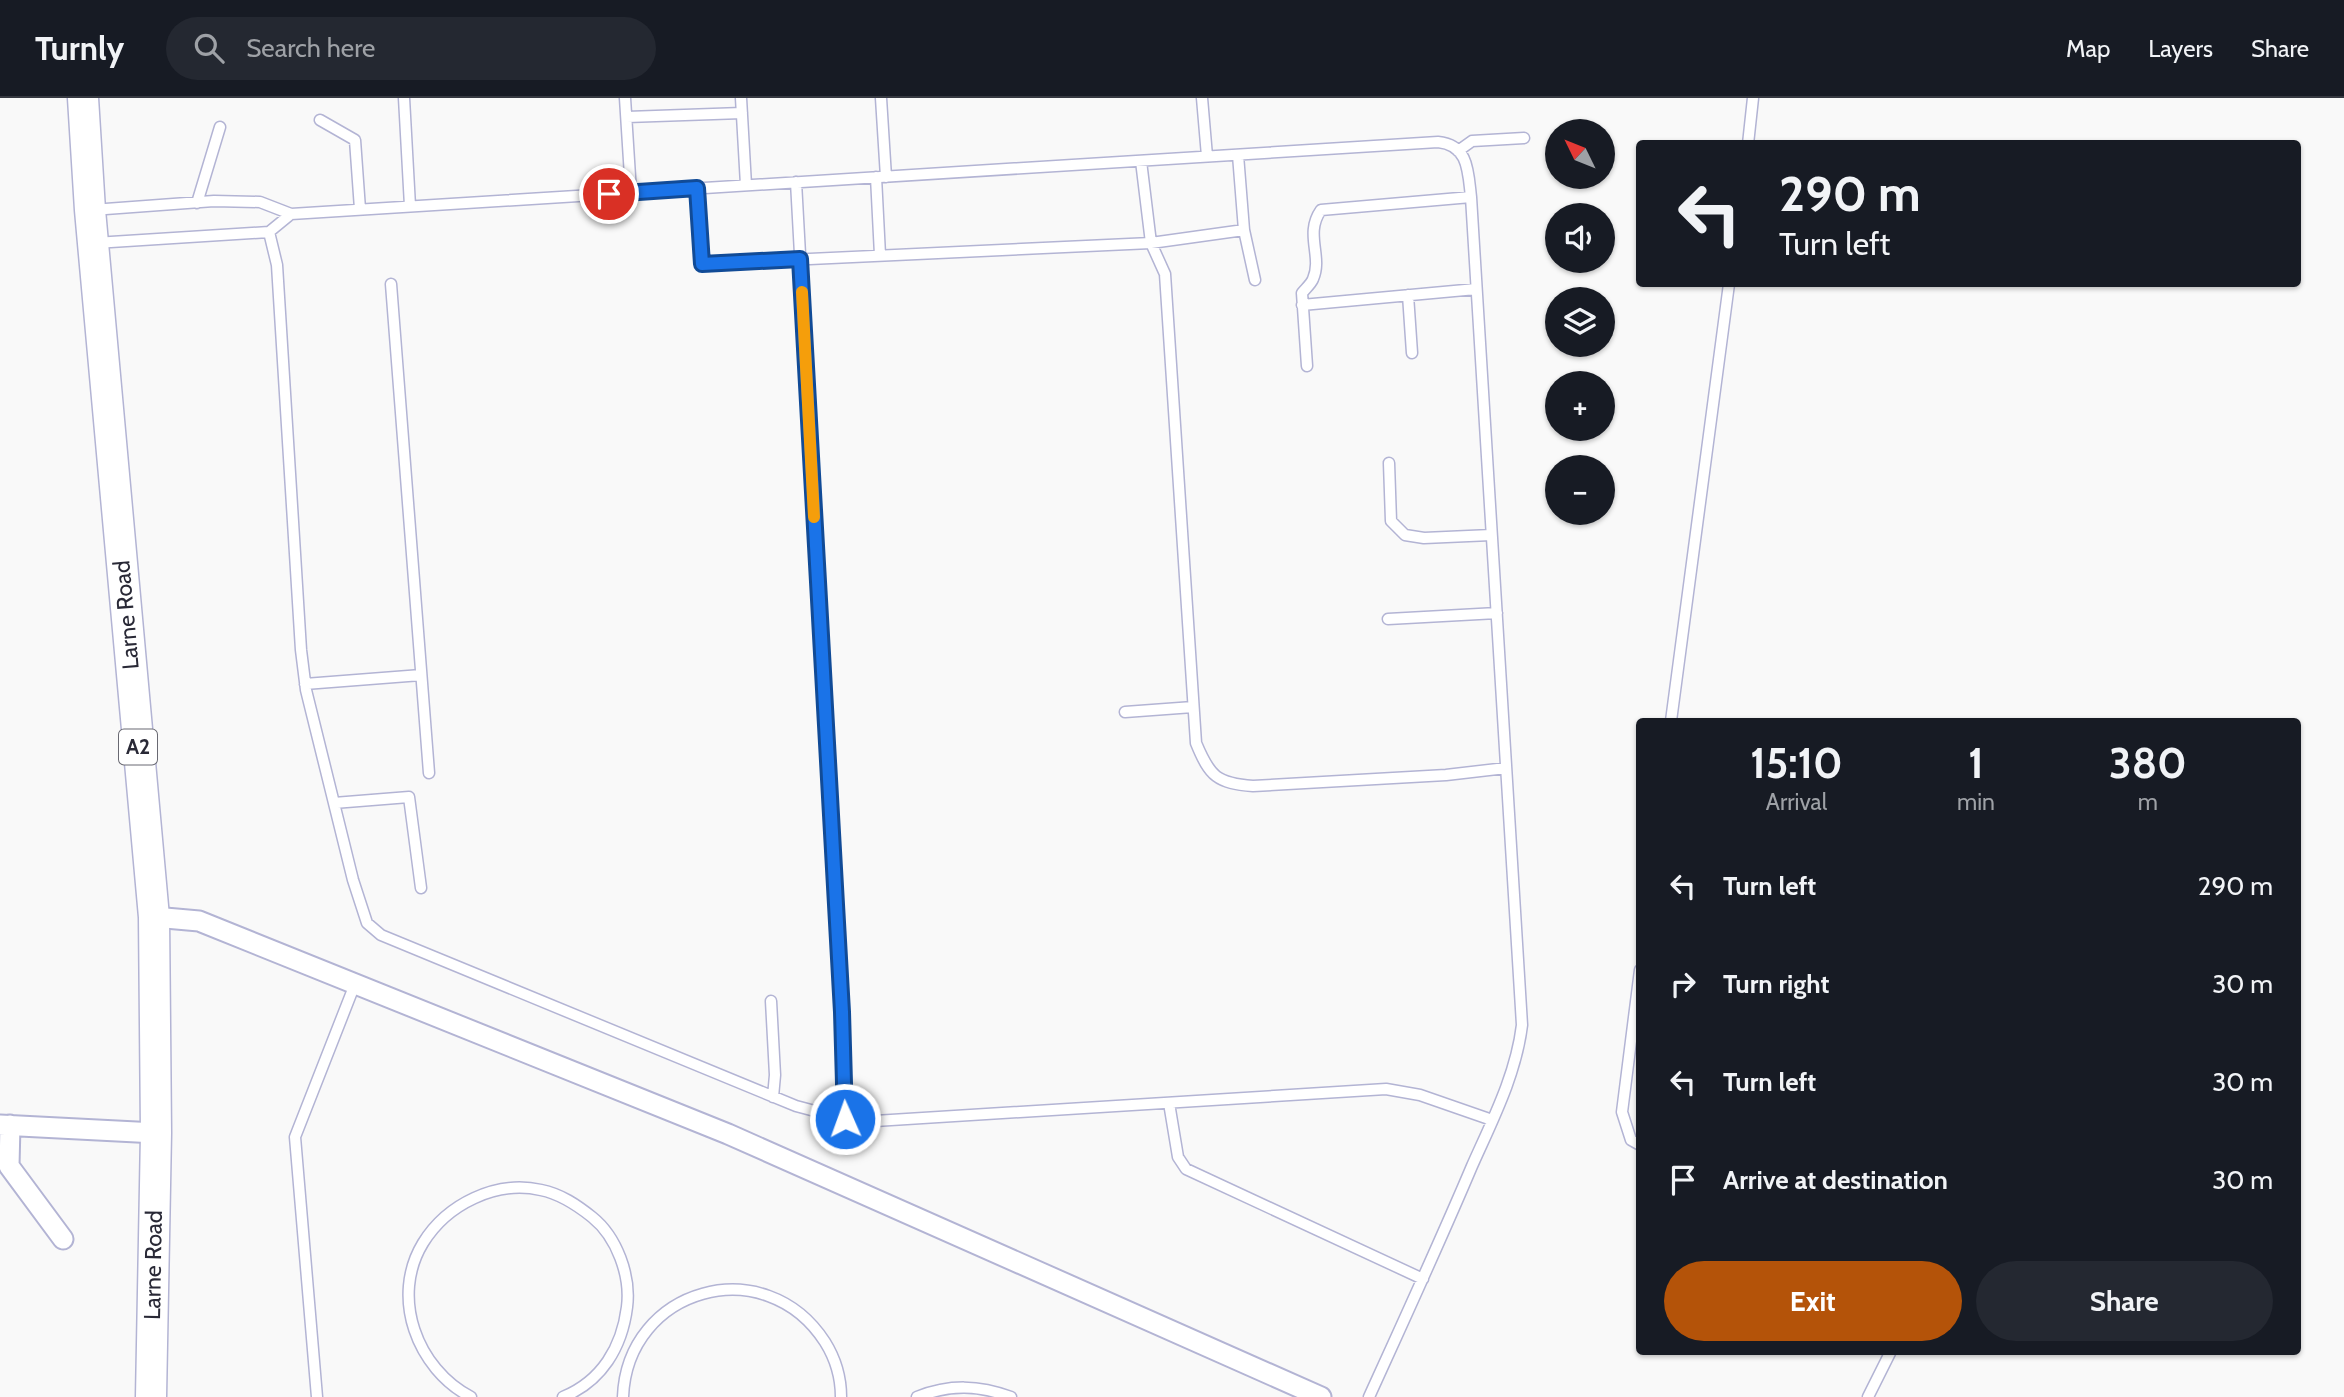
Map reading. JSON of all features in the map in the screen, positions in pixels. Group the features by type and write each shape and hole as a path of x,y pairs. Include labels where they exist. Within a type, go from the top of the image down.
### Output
{"main road":[{"name":"Larne Road","path":"83,98 90,210 154,917 156,1133 151,1397"}],"street":[{"path":"154,917 199,921 728,1134 1321,1397"},
{"path":"63,1240 9,1166 5,1125 156,1133"}],"lane":[{"path":"404,98 410,206"},
{"path":"625,98 631,192"},
{"path":"741,98 746,185"},
{"path":"880,255 881,98"},
{"path":"1202,98 1206,156"},
{"path":"1748,140 1753,98"},
{"path":"627,117 742,113"},
{"path":"320,120 355,140 360,209"},
{"path":"197,203 220,127"},
{"path":"1458,151 1472,141 1524,138"},
{"path":"90,210 260,202 291,214 1438,142 1449,143 1458,151 1467,167 1471,197 1522,1026 1519,1051 1513,1069 1369,1397"},
{"path":"1238,155 1244,230 1255,281"},
{"path":"1140,161 1151,243 1165,274 1193,707 1196,743 1206,768 1228,784 1253,786 1506,768"},
{"path":"796,182 842,1012 845,1119"},
{"path":"697,188 702,264 1151,243 1244,230"},
{"path":"1307,366 1302,304 1303,293 1313,281 1315,271 1312,230 1315,218 1321,210 1471,197"},
{"path":"93,244 269,232 291,214"},
{"path":"269,232 277,265 305,684 353,880 367,923 381,935 773,1097 845,1119 876,1121 1386,1089 1420,1095 1492,1119"},
{"path":"391,284 429,773"},
{"path":"1671,718 1729,287"},
{"path":"1302,304 1476,289"},
{"path":"1408,295 1412,353"},
{"path":"1389,463 1391,521 1405,536 1424,538 1491,535"},
{"path":"1388,619 1497,613"},
{"path":"305,684 421,675"},
{"path":"1125,712 1193,707"},
{"path":"334,803 409,797 421,888"},
{"path":"317,1397 295,1137 355,984"},
{"path":"771,1001 775,1074 773,1097"},
{"path":"1636,1002 1622,1112 1631,1140 1636,1143"},
{"path":"1169,1103 1178,1157 1186,1169 1423,1279"},
{"path":"469,1397 438,1373 418,1345 409,1311 410,1276 422,1244 444,1217 473,1198 506,1188 541,1190 573,1202 600,1223 621,1256 629,1293 624,1331 606,1365 578,1391 563,1397"},
{"path":"623,1397 623,1377 635,1345 657,1317 686,1298 719,1289 754,1290 786,1303 813,1324 834,1356 841,1397"},
{"path":"624,1331 635,1345"},
{"path":"1868,1397 1889,1355"},
{"path":"917,1397 952,1386 987,1388 1012,1397"}],"slow traffic":[{"path":"802,292 814,517"}],"route":[{"path":"609,194 697,188 702,264 800,259 842,1012 845,1119"}]}
